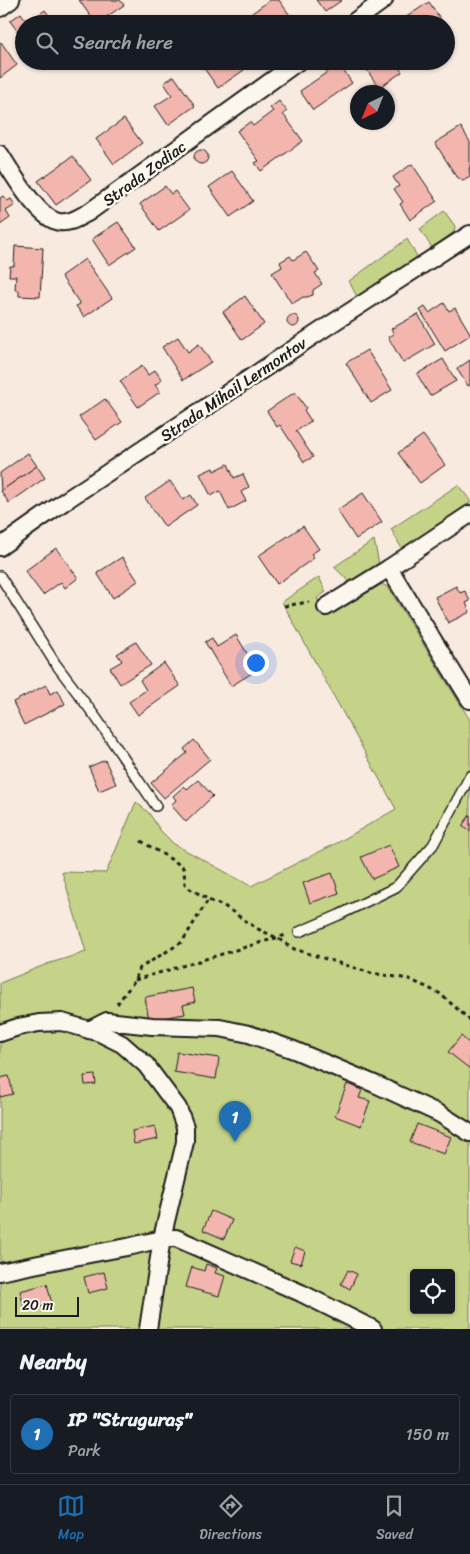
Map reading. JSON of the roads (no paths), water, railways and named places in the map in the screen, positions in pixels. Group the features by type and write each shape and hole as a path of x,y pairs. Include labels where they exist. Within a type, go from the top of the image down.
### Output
{"street":[{"path":"0,8 11,0"},
{"path":"363,15 384,0"},
{"name":"Strada Zodiac","path":"0,154 35,205 47,217 59,222 73,221 286,70"},
{"name":"Strada Mihail Lermontov","path":"0,546 331,324 470,234"},
{"path":"326,607 470,514"},
{"path":"389,568 470,700"},
{"path":"89,1030 106,1021 152,1026 220,1028 249,1034 294,1050 377,1085 440,1114 470,1133"},
{"path":"0,1033 39,1023 62,1022 100,1033 122,1044 146,1065 178,1108 184,1127 185,1142 162,1238 148,1329"},
{"path":"0,1272 138,1245 162,1238 176,1238 301,1293 372,1329"}],"lane":[{"path":"0,576 56,663 98,719 156,806"},
{"path":"299,932 396,887 433,845 470,776"}],"place":[{"name":"IP \"Struguraș\"","path":"235,1142"}]}
